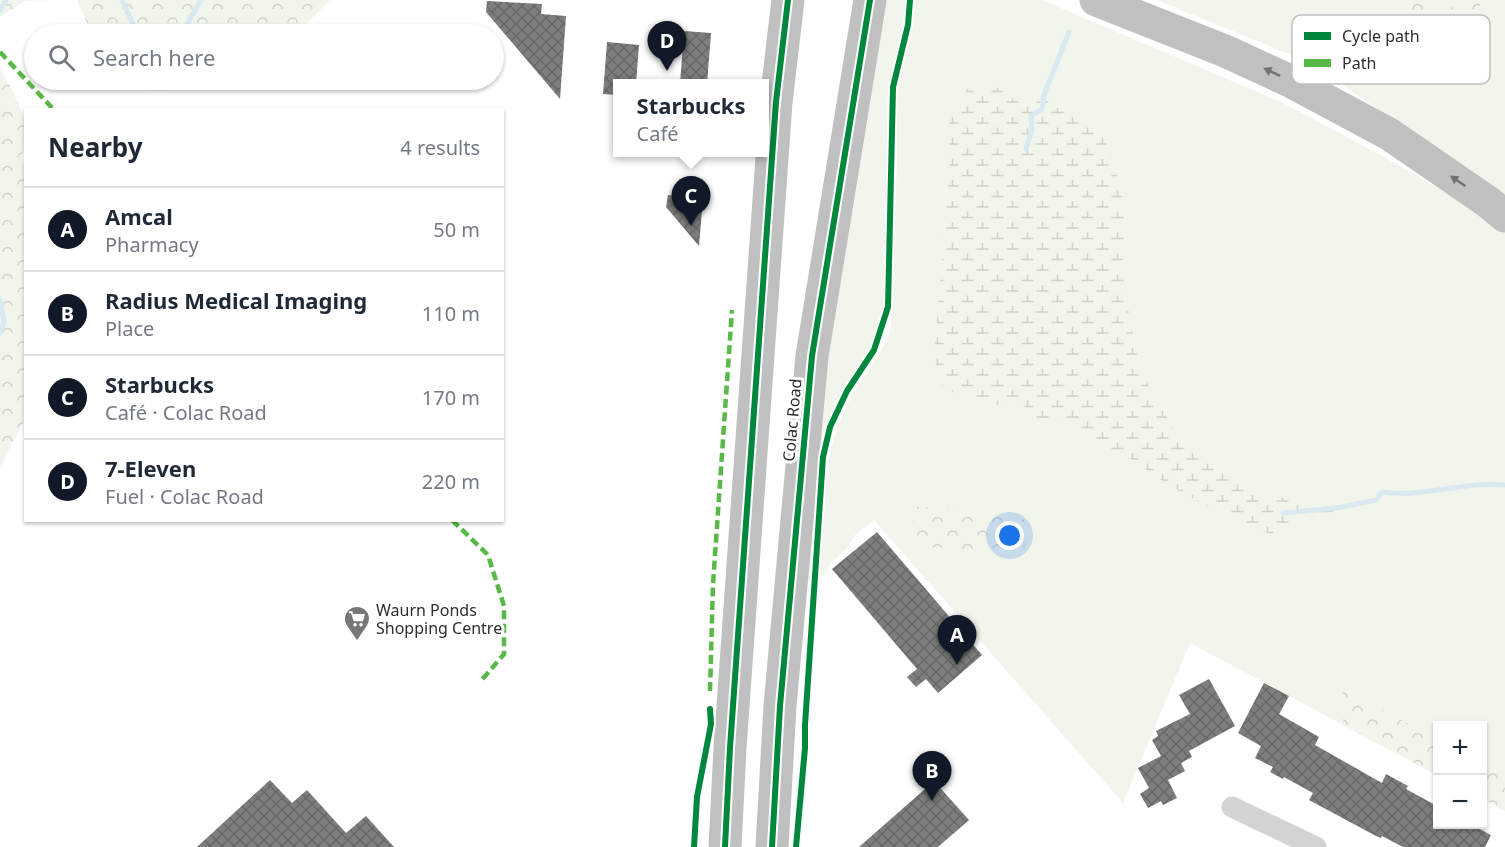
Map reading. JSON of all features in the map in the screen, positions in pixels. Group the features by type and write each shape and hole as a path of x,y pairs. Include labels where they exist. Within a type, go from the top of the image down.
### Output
{"highway":[{"path":"725,847 729,758 776,102 788,0"},
{"name":"Colac Road","path":"772,847 780,706 812,356 870,0"},
{"path":"1096,0 1225,51 1292,82"},
{"path":"1296,84 1389,134 1505,216"},
{"path":"729,758 777,765"}],"street":[{"path":"1232,807 1316,847"}],"green space":[{"path":"0,0 52,0 25,1 0,17"},
{"path":"77,0 330,0 306,24 87,23"},
{"path":"886,0 907,0 890,85 890,179 885,324 873,353 837,410 822,454 818,478 811,581 808,582 806,538 827,350"},
{"path":"913,0 1042,0 1281,102 1462,202 1505,232 1505,811 1487,801 1487,721 1433,721 1433,773 1190,643 1123,803 874,520 855,535 848,547 829,565 825,575 821,576 819,573 822,512 830,452 848,402 881,351 891,329 897,159 896,90 911,21"},
{"path":"1157,0 1505,0 1505,203 1411,132 1341,84 1490,84 1490,15 1292,15 1292,54"},
{"path":"1402,0 1432,0 1425,15 1396,15"},
{"path":"1455,0 1481,0 1477,15 1448,15"},
{"path":"0,68 24,120 24,149 21,155 24,166 24,421 0,468"},
{"path":"994,85 1011,98 1024,102 1039,94 1052,105 1078,119 1103,137 1112,155 1126,213 1123,256 1129,315 1140,370 1179,439 1212,467 1242,487 1264,496 1287,498 1307,506 1326,509 1379,498 1374,502 1310,517 1276,535 1245,527 1167,484 1131,459 1093,444 1064,422 1038,419 1024,406 994,405 959,396 941,384 934,358 950,158 949,122 967,89"},
{"path":"904,506 1008,511 1027,521 1028,540 1023,548 1009,546 977,550 927,547 907,532 914,518"},
{"path":"1343,689 1433,737 1433,773 1343,725"},
{"path":"1487,765 1505,775 1505,811 1487,801"}],"building":[{"path":"487,1 542,4 541,14 566,16 560,99 504,33 504,24 496,24 486,12"},
{"path":"684,31 711,33 707,79 680,79"},
{"path":"607,42 639,45 636,79 613,79 613,95 603,94"},
{"path":"668,195 703,199 699,246 666,207"},
{"path":"877,532 982,655 938,693 926,679 916,687 907,677 917,669 832,569"},
{"path":"1209,679 1235,726 1189,751 1192,757 1181,763 1185,771 1168,780 1177,798 1163,805 1161,801 1148,808 1140,794 1149,788 1138,768 1161,756 1152,740 1158,736 1156,731 1190,714 1179,695"},
{"path":"1264,683 1289,696 1279,714 1319,737 1315,745 1382,783 1386,774 1408,786 1406,789 1433,804 1433,829 1480,829 1491,835 1485,847 1403,847 1382,836 1381,838 1376,836 1309,800 1313,793 1270,772 1273,767 1255,758 1261,746 1238,733"},
{"path":"270,780 292,803 307,790 346,833 366,816 394,847 197,847"},
{"path":"934,781 969,820 938,847 859,847"}],"waterway":[{"path":"0,11 6,0"},
{"path":"122,0 133,24"},
{"path":"187,24 201,0"},
{"path":"1026,149 1032,129 1031,116 1042,109 1044,95 1069,32"},
{"path":"0,300 4,322 0,333"},
{"path":"1283,513 1337,508 1376,500 1382,492 1413,493 1474,485 1505,485"}],"marked path":[{"path":"0,52 24,78"},
{"path":"35,90 52,108"},
{"path":"710,691 713,584 732,310"},
{"path":"454,522 488,555 504,606 504,654 480,682"}],"cycle path":[{"path":"725,847 776,102 788,0"},
{"path":"772,847 780,706 812,356 870,0"},
{"path":"796,847 805,748 823,457 830,427 847,391 874,350 888,307 893,87 908,25 910,0"},
{"path":"694,847 697,797 711,724 710,709"}],"place":[{"name":"7-Eleven","path":"667,71"},
{"name":"Starbucks","path":"691,226"},
{"name":"Waurn Ponds Shopping Centre","path":"357,642"},
{"name":"Amcal","path":"957,665"},
{"name":"Radius Medical Imaging","path":"932,801"}]}
